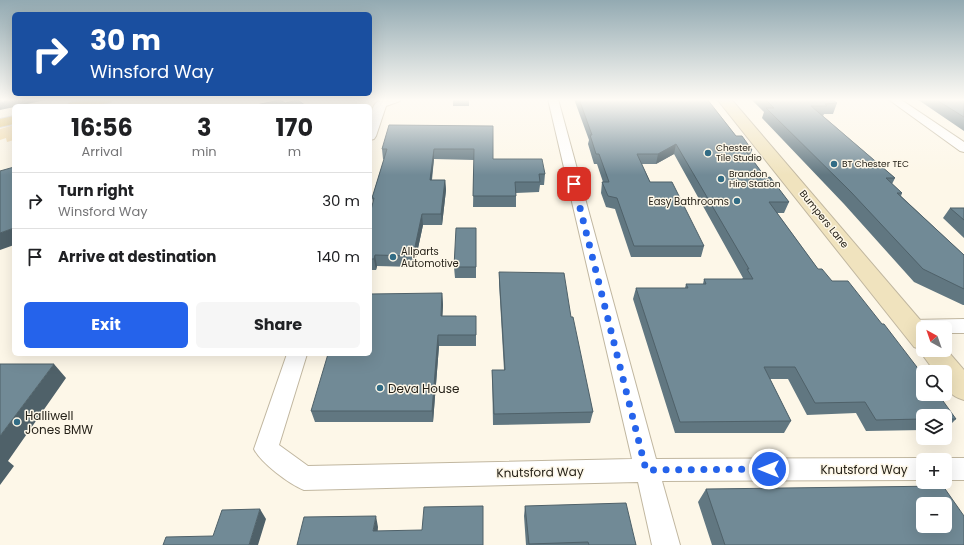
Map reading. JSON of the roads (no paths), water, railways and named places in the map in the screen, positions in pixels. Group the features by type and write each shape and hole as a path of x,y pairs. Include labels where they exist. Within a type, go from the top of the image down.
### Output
{"street":[{"path":"559,124 666,545"},
{"name":"Bumpers Lane","path":"745,124 916,331"},
{"path":"930,124 964,148"},
{"path":"952,328 964,326"},
{"name":"Knutsford Way","path":"297,356 266,449 304,478 646,470 916,469"},
{"path":"938,357 964,389"},
{"path":"952,469 964,469"}],"place":[{"name":"Chester Tile Studio","path":"708,153"},
{"name":"BT Chester TEC","path":"834,164"},
{"name":"Brandon Hire Station","path":"721,179"},
{"name":"Easy Bathrooms","path":"737,201"},
{"name":"Allparts Automotive","path":"393,257"},
{"name":"Deva House","path":"380,388"},
{"name":"Halliwell Jones BMW","path":"17,422"}]}
